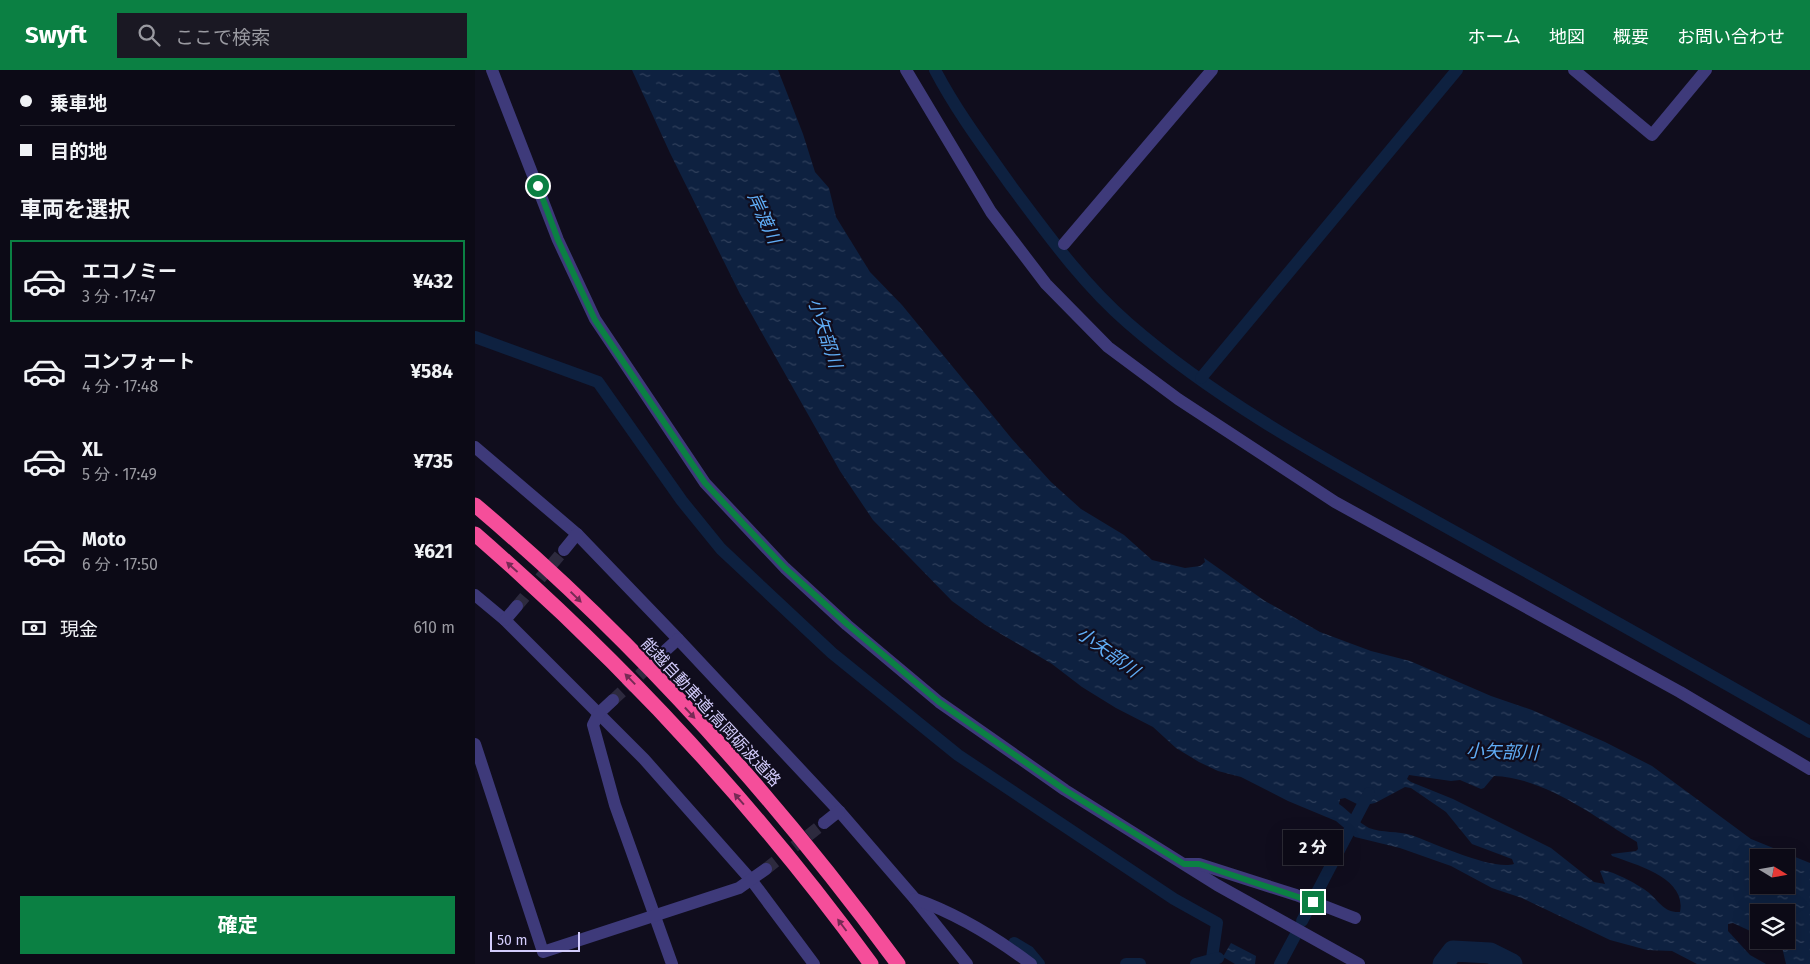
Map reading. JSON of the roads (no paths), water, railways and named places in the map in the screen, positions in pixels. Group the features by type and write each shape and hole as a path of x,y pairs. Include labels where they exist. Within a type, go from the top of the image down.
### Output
{"highway":[{"name":"能越自動車道;高岡砺波道路","path":"475,505 562,583 636,656 762,792 898,964"},
{"path":"475,534 620,669 685,737 809,882 871,964"},
{"path":"762,792 837,875 909,964"}],"street":[{"path":"492,70 558,240 595,320 705,483 785,568 847,624 939,702 1065,790 1184,864 1359,964"},
{"path":"906,70 991,212 1046,284 1107,347 1177,400 1335,502 1679,692 1810,769"},
{"path":"1064,244 1212,70"},
{"path":"1574,70 1652,135 1706,70"},
{"path":"475,447 577,534 678,639 839,812 915,899 967,964"},
{"path":"564,550 577,534"},
{"path":"475,595 505,620 644,759 752,881 814,964"},
{"path":"505,620 517,606"},
{"path":"666,650 678,639"},
{"path":"613,700 599,713 593,725 615,805 672,964"},
{"path":"475,744 543,952 739,888 752,881 766,869"},
{"path":"824,823 839,812"},
{"path":"1184,864 1199,864 1296,895 1330,910 1355,918"},
{"path":"915,899 944,909 1002,942 1031,964"}],"water":[{"path":"632,70 778,70 803,134 815,172 829,188 836,217 870,272 902,305 1012,439 1051,482 1081,509 1124,535 1152,560 1185,568 1200,566 1205,562 1204,558 1265,601 1320,632 1371,651 1410,661 1491,696 1532,710 1605,742 1652,766 1751,839 1776,849 1750,849 1750,894 1795,894 1795,857 1810,863 1810,964 1786,964 1782,949 1795,949 1795,904 1750,904 1750,931 1733,923 1728,924 1728,931 1750,955 1766,964 1697,964 1672,951 1647,950 1610,940 1522,898 1492,888 1451,866 1400,848 1355,837 1336,821 1288,801 1241,777 1218,771 1176,748 1153,727 1116,708 1082,687 1052,664 984,624 952,601 873,520 840,471 740,294 670,153","holes":["1409,775 1451,781 1460,780 1481,789 1494,776 1513,778 1551,791 1569,800 1637,842 1638,849 1636,851 1611,854 1612,856 1646,869 1668,882 1676,890 1680,900 1680,912 1670,911 1644,889 1609,872 1600,871 1605,884 1594,882 1551,848 1453,799 1411,782 1407,779","1405,787 1411,788 1446,812 1472,844 1512,859 1514,864 1492,864 1411,835 1369,828 1339,804 1340,799 1345,798 1361,806 1375,803"]},
{"path":"1231,943 1256,956 1255,964 1235,964 1225,958 1219,960 1218,956 1224,955"}],"waterway":[{"path":"935,70 953,101 1012,187 1081,275 1128,323 1201,380 1318,455 1810,732"},
{"path":"1201,378 1457,70"},
{"path":"475,337 598,382 682,501 721,549 832,653 958,755 1174,899 1217,923 1212,958"},
{"path":"1302,921 1369,793"},
{"path":"1280,964 1295,936"},
{"path":"1014,943 1029,952 1039,964"},
{"path":"1443,964 1453,951 1490,953 1512,964"},
{"path":"1196,964 1218,958"},
{"path":"1126,964 1140,964"}],"tunnel":[{"path":"517,606 564,550"},
{"path":"613,700 666,650"},
{"path":"766,869 824,823"}],"water label":[{"name":"岸渡川","path":"764,218"},
{"name":"小矢部川","path":"825,333"},
{"name":"小矢部川","path":"1108,652"},
{"name":"小矢部川","path":"1502,752"}]}
